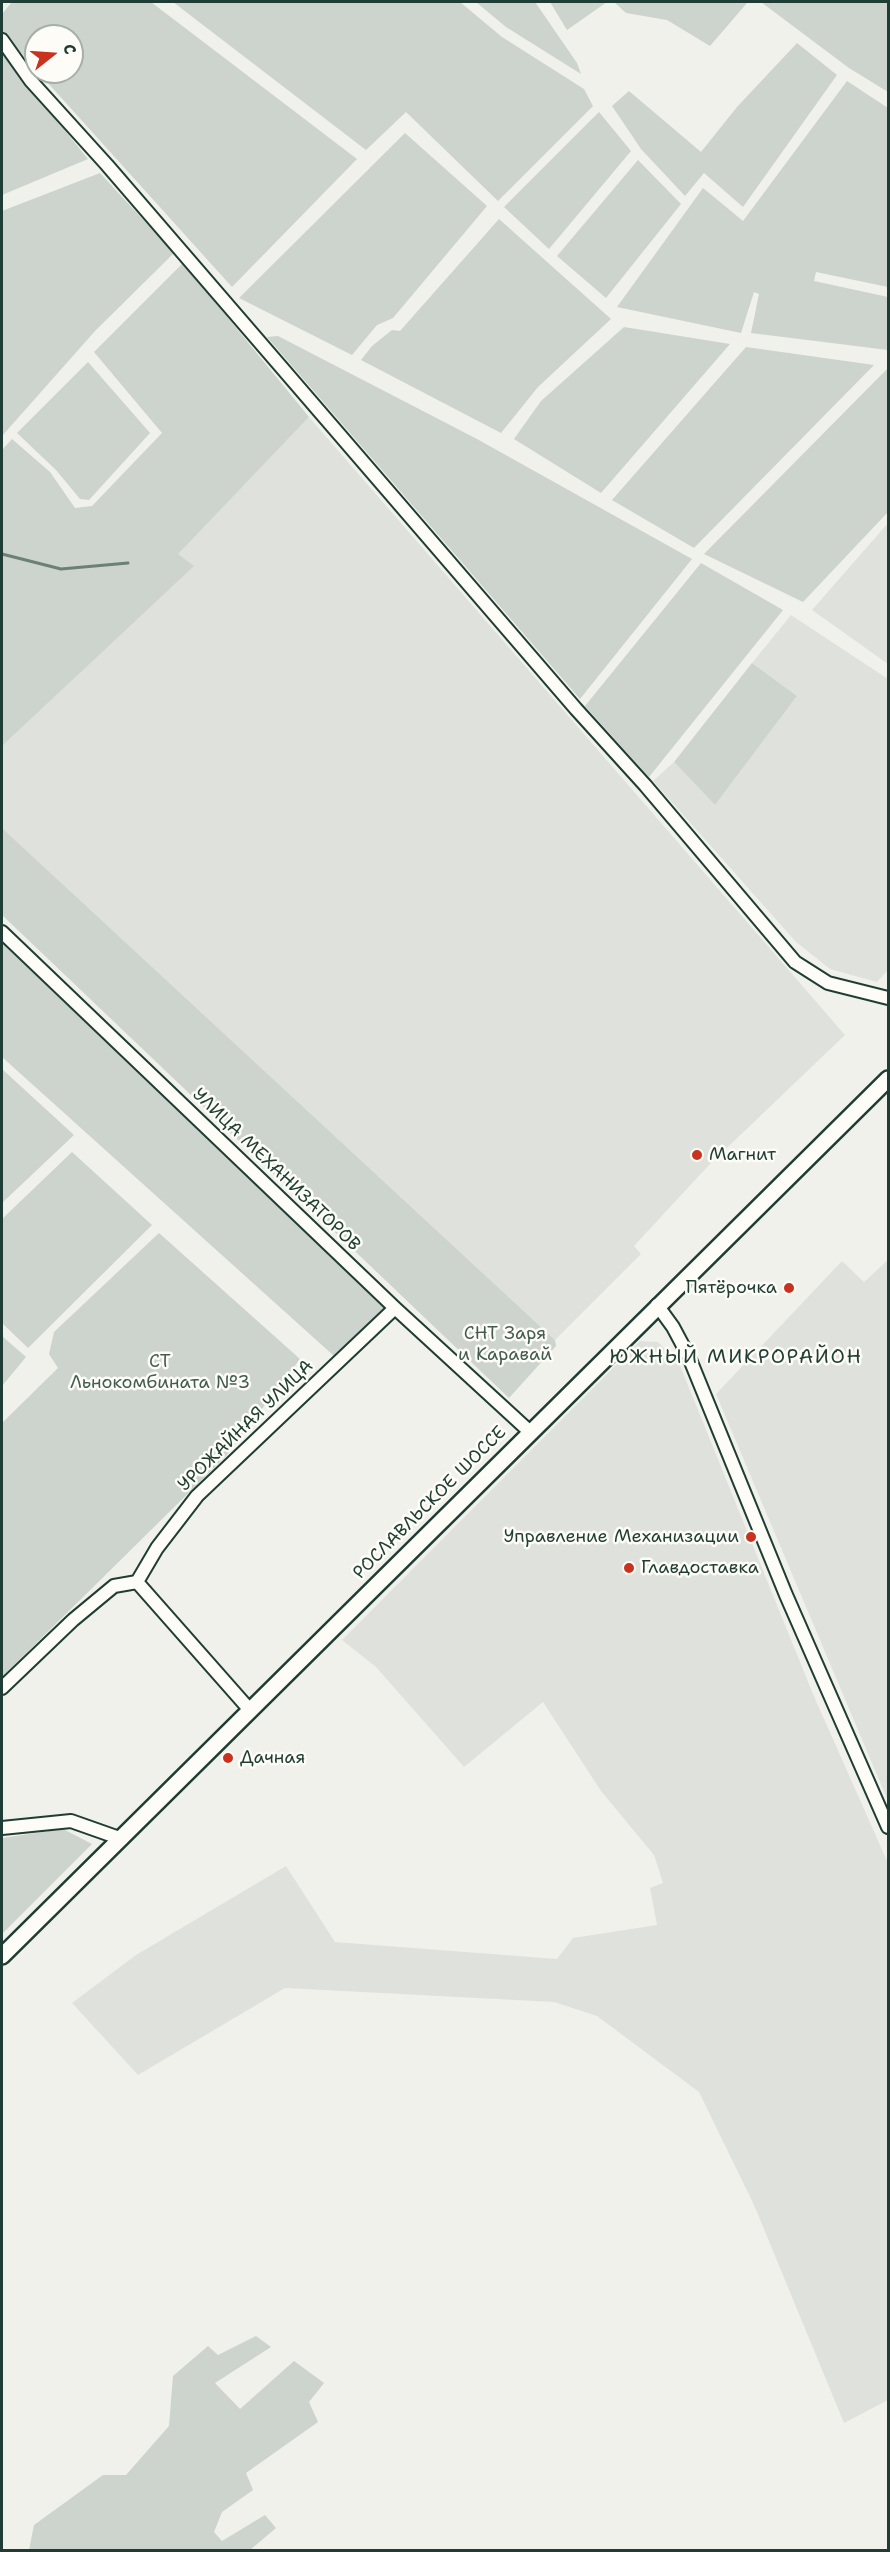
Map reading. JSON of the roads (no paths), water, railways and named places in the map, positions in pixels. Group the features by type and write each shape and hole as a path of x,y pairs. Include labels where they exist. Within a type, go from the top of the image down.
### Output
{"main road":[{"name":"РОСЛАВЛЬСКОЕ ШОССЕ","path":"2,1956 657,1305 888,1079"}],"street":[{"path":"2,40 31,81 114,173 576,709 645,785 795,962 828,983 888,998"},
{"name":"УЛИЦА МЕХАНИЗАТОРОВ","path":"2,932 395,1308 530,1431"},
{"path":"657,1305 673,1327 689,1357 786,1595 888,1827"},
{"name":"УРОЖАЙНАЯ УЛИЦА","path":"137,1582 157,1548 197,1496 395,1308"},
{"path":"2,1688 73,1620 114,1586 137,1582 249,1709"},
{"path":"2,1828 71,1821 122,1839"}],"waterway":[{"path":"2,554 61,569 128,563"}],"place":[{"name":"Магнит","path":"697,1155"},
{"name":"Пятёрочка","path":"789,1288"},
{"name":"Управление Механизации","path":"751,1537"},
{"name":"Главдоставка","path":"629,1568"},
{"name":"Дачная","path":"228,1758"}],"district":[{"name":"ЮЖНЫЙ МИКРОРАЙОН","path":"736,1358"}],"park label":[{"name":"СНТ Заря и Каравай","path":"505,1344"},
{"name":"СТ Льнокомбината №3","path":"160,1372"}]}
